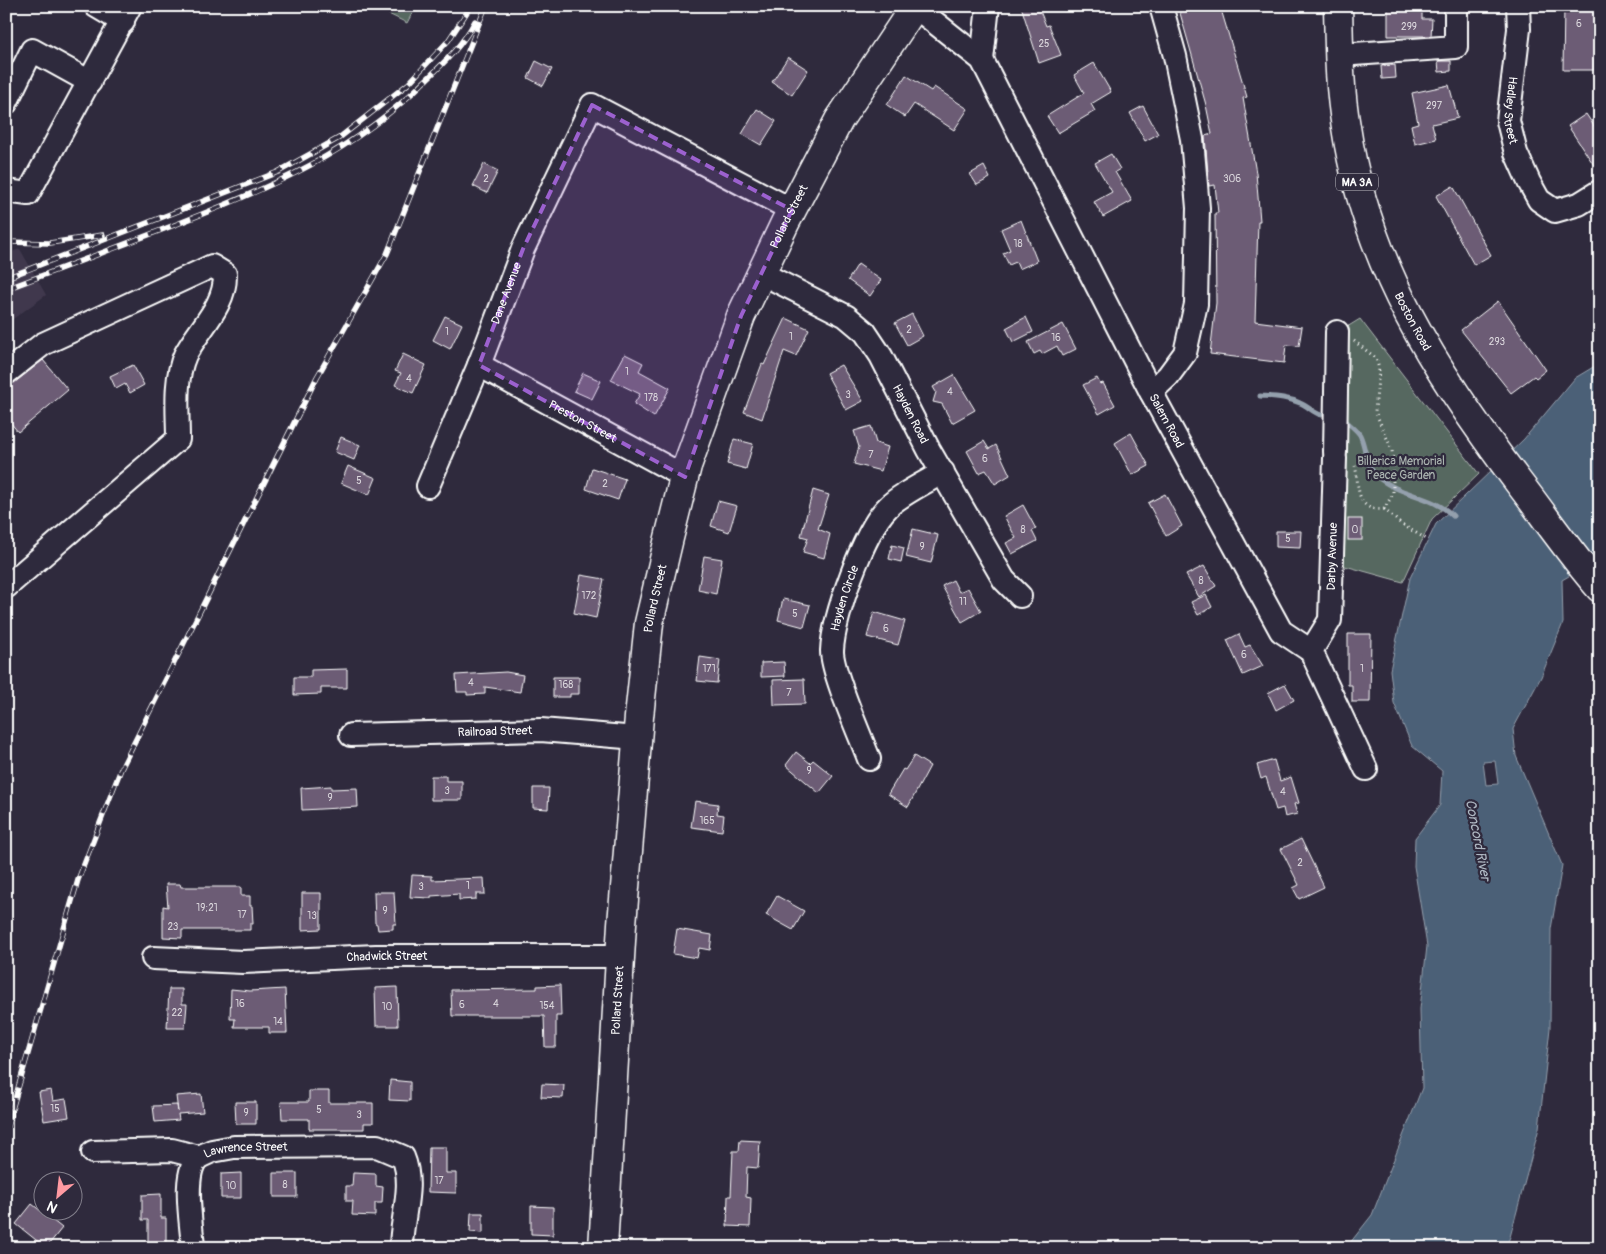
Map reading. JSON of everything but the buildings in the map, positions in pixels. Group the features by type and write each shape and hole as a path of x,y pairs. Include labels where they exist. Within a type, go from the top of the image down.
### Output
{"main road":[{"name":"Pollard Street","path":"603,1248 620,956 637,738 649,624 685,477 741,316 761,273 839,120 915,6"},
{"name":"Boston Road","path":"1338,6 1339,55 1345,126 1350,154 1376,246 1424,345 1482,434 1597,584"}],"street":[{"path":"6,191 28,194 127,14 96,6"},
{"name":"Salem Road","path":"915,6 982,60 1151,392 1281,630 1310,651 1366,769"},
{"path":"982,60 988,6"},
{"path":"1151,392 1168,376 1185,353 1196,304 1198,208 1192,139 1175,56 1162,6"},
{"path":"1339,55 1456,47 1456,6"},
{"name":"Hadley Street","path":"1518,6 1519,28 1508,121 1516,153 1539,200 1556,211 1579,204 1600,191"},
{"path":"6,103 32,50 90,82"},
{"name":"Dane Avenue","path":"428,486 479,365 523,249 592,105 792,210"},
{"path":"6,373 43,344 212,266 225,274 225,288 221,297 185,356 178,381 178,439 6,587"},
{"name":"Hayden Road","path":"761,273 846,316 865,332 881,356 942,472 1004,580 1020,596"},
{"name":"Darby Avenue","path":"1310,651 1330,620 1337,334"},
{"name":"Preston Street","path":"479,365 685,477"},
{"name":"Hayden Circle","path":"869,759 836,668 832,651 839,620 860,550 877,521 888,506 942,472"},
{"name":"Railroad Street","path":"351,736 541,730 637,738"},
{"name":"Chadwick Street","path":"153,958 243,962 376,956 620,956"},
{"name":"Lawrence Street","path":"93,1152 172,1150 199,1157 212,1151 234,1147 302,1145 376,1146 403,1157 408,1168 408,1187 401,1248"},
{"path":"193,1248 189,1188 194,1162 199,1157"}],"path":[{"path":"1337,334 1356,342 1376,358 1379,380 1375,412 1392,450 1394,480 1393,494 1384,509"},
{"path":"1335,450 1352,458 1360,498 1371,507 1384,509 1401,524 1428,540"}],"highlighted area":[{"path":"592,105 792,210 741,316 685,477 479,365 523,249"}],"shaded area":[{"path":"20,249 46,295 6,324 6,254"}],"green space":[{"path":"372,6 416,6 407,23"},
{"name":"Billerica Memorial Peace Garden","path":"1360,319 1479,474 1432,519 1403,582 1338,564 1347,327"}],"water":[{"name":"Concord River","path":"1600,363 1600,558 1562,580 1563,623 1541,677 1513,729 1516,756 1562,865 1551,929 1550,1028 1539,1128 1510,1237 1505,1248 1346,1248 1372,1215 1422,1088 1420,1009 1427,946 1414,866 1415,838 1440,805 1442,771 1412,746 1394,703 1390,670 1410,578 1436,524 1524,439 1575,378","holes":["1495,761 1498,784 1486,785 1483,762"]}],"waterway":[{"path":"1260,396 1295,401 1321,415"},
{"path":"1346,421 1360,435 1370,467 1378,477 1396,488 1436,504 1453,516"}],"railway":[{"path":"6,278 278,172 339,138 408,84 448,41 471,6"},
{"path":"6,1130 78,880 121,769 317,377 387,254 486,6"},
{"path":"6,289 246,196 340,148 370,128 427,79 460,45 475,21"},
{"path":"6,242 50,243 103,235"}]}
